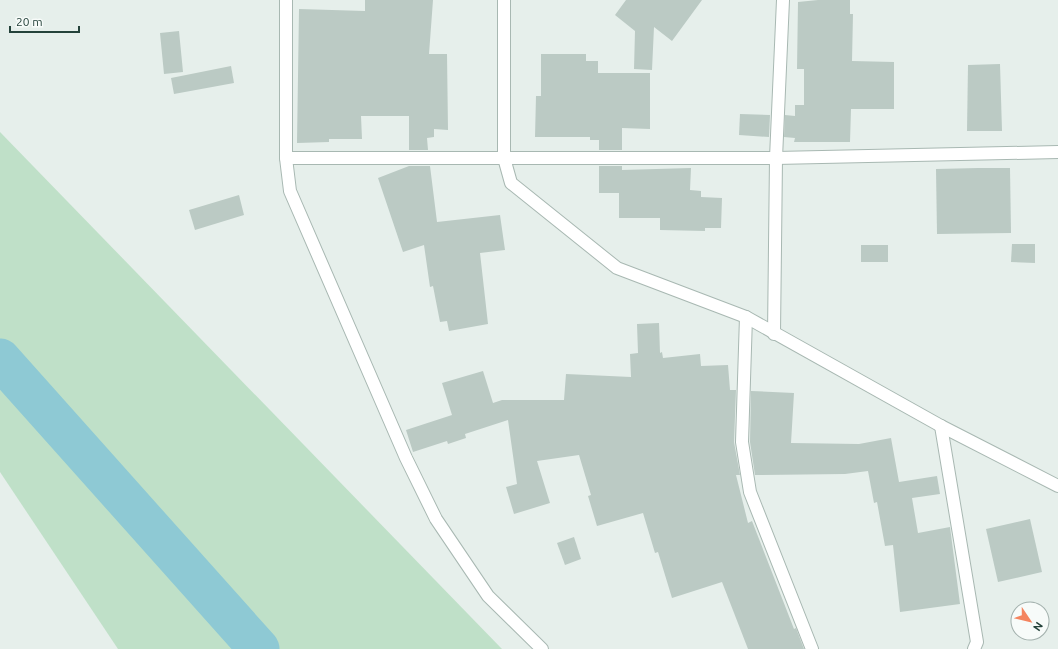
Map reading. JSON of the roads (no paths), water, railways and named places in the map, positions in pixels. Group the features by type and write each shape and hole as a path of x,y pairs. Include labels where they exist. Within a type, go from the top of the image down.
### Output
{"street":[{"path":"286,0 286,158 290,191 406,458 436,520 488,596 542,649"},
{"path":"504,0 504,158 511,183 617,268 746,317 941,426 1058,486"},
{"path":"774,334 776,158 783,0"},
{"path":"286,158 776,158 1058,152"},
{"path":"746,317 742,442 750,492 812,649"},
{"path":"941,426 977,642 974,649"}],"waterway":[{"path":"0,359 259,649"}]}
